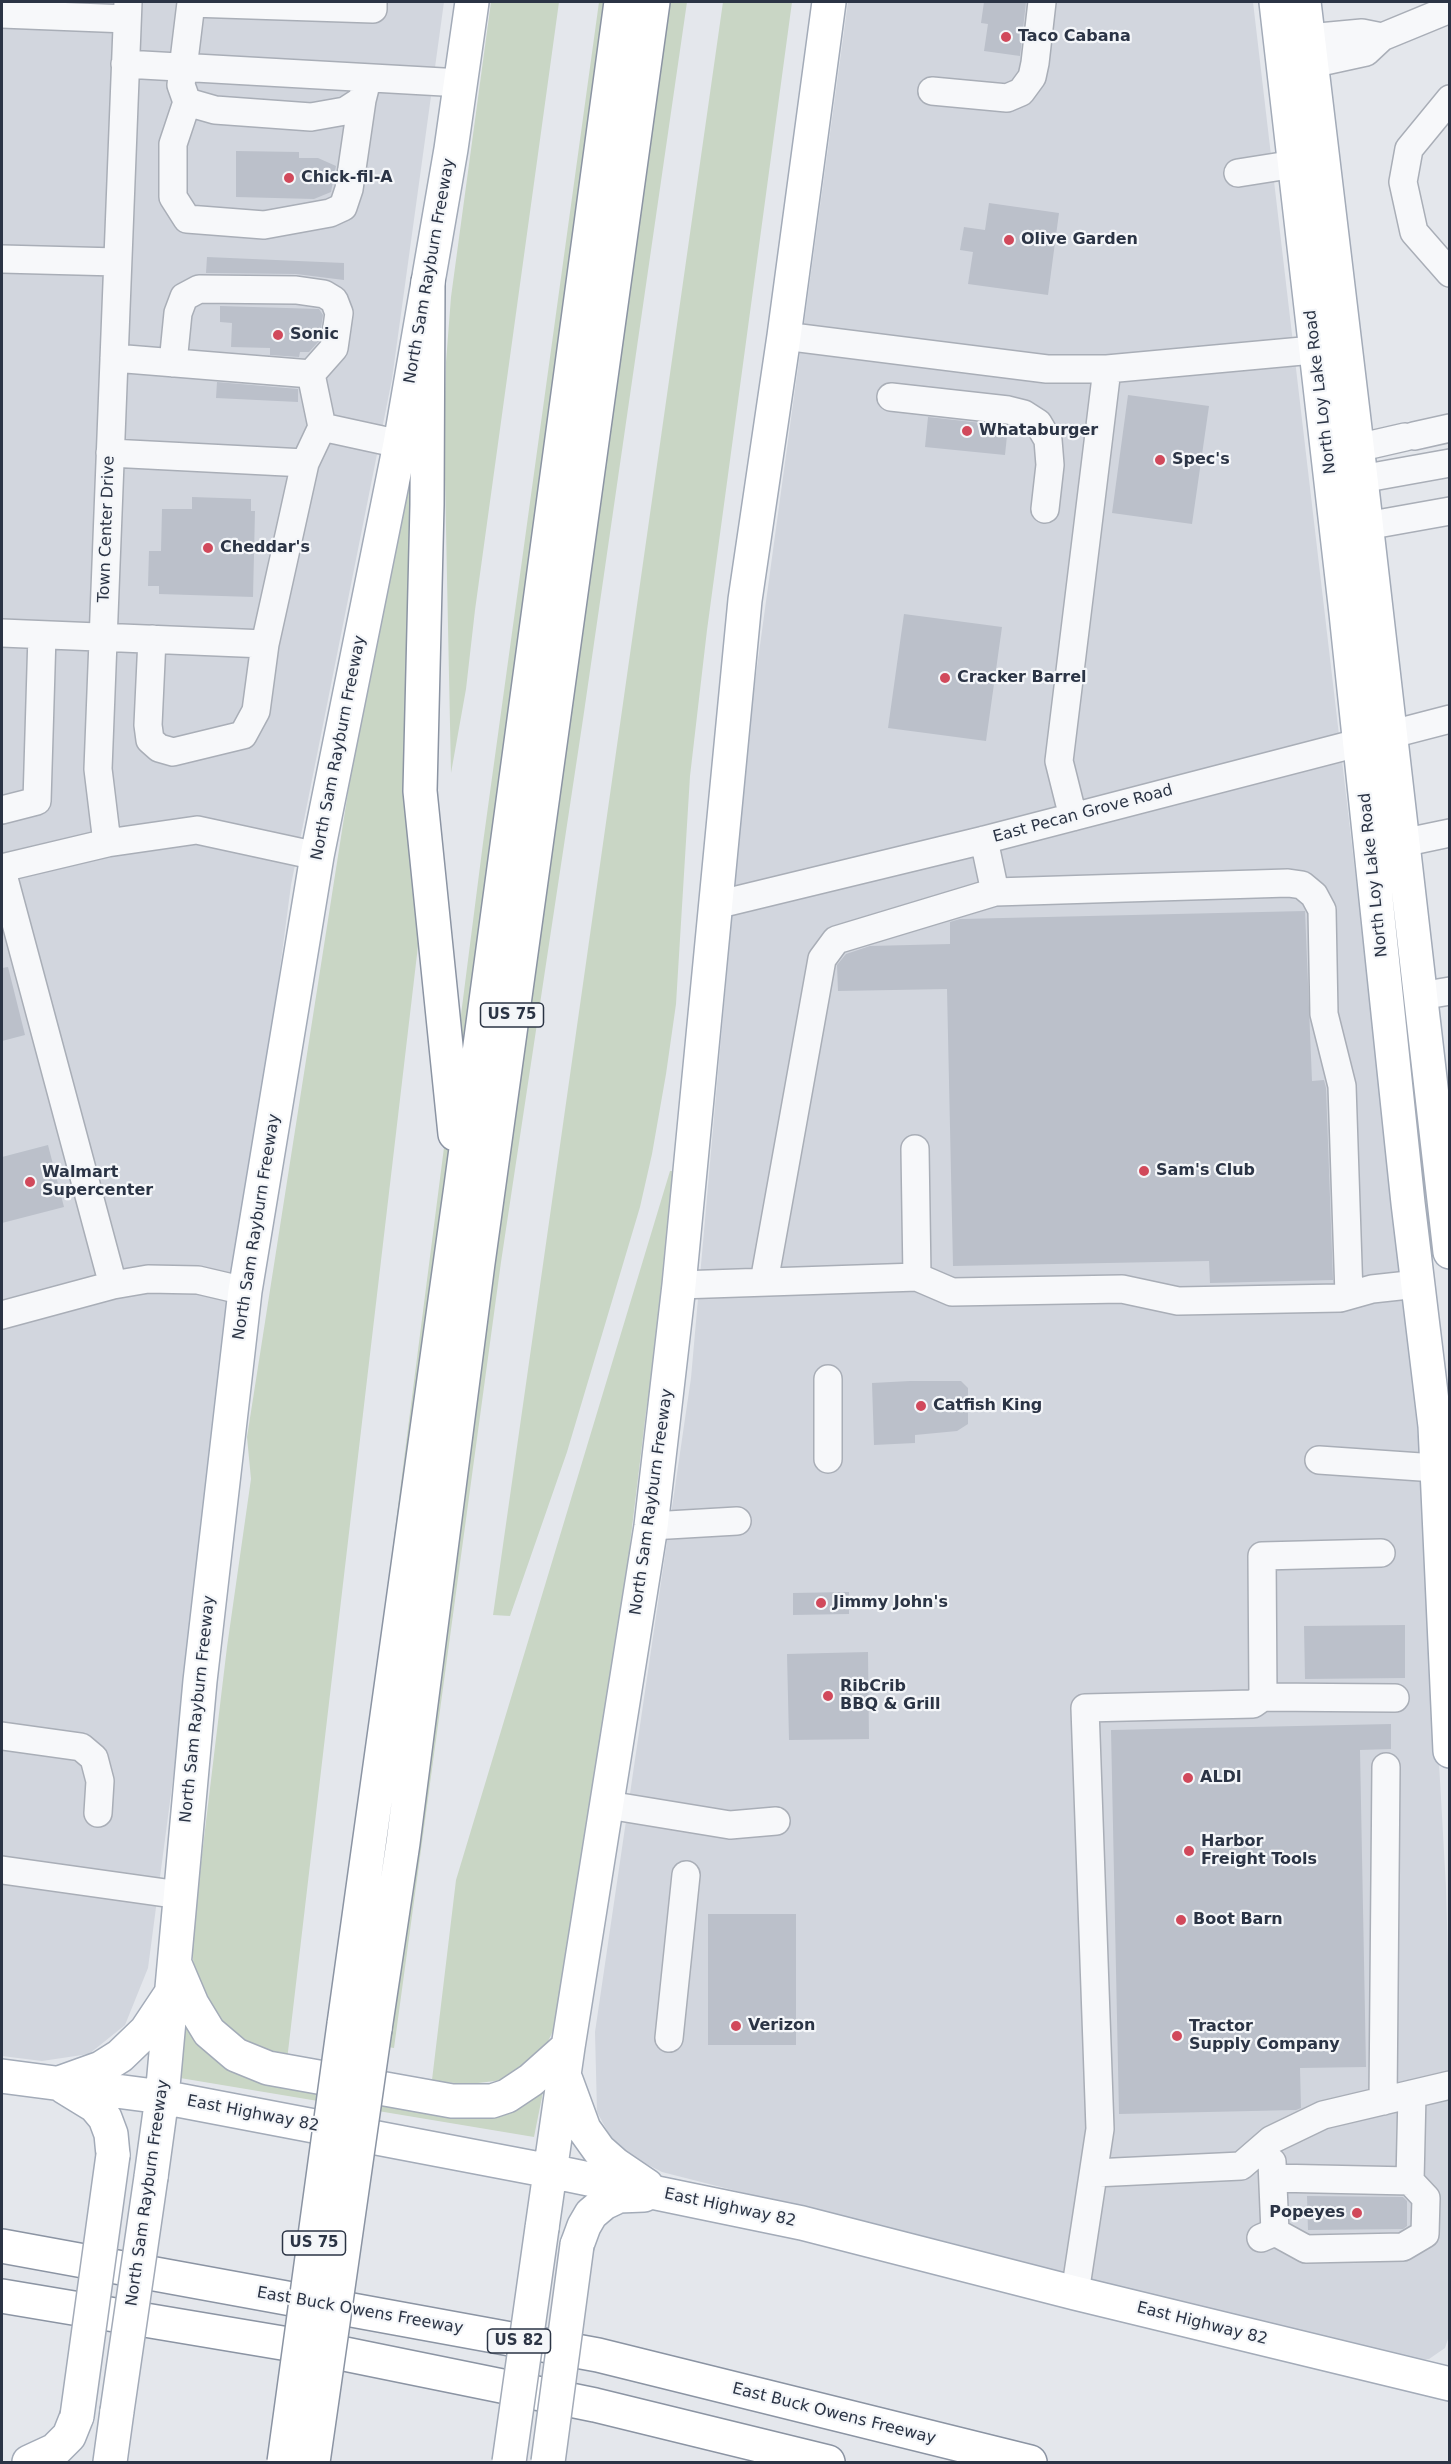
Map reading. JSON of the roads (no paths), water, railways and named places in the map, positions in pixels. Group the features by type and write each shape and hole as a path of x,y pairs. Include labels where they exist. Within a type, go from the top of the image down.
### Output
{"main road":[{"name":"North Sam Rayburn Freeway","path":"110,2463 162,2097 200,1681 245,1291 317,856 400,444 461,83 472,2"},
{"name":"US 75","path":"314,2463 360,2027 461,1186 621,2"},
{"name":"US 75","path":"284,2463 360,2027 403,1843 478,1263 654,2"},
{"name":"North Sam Rayburn Freeway","path":"510,2463 549,2171 651,1526 679,1285 745,600 784,336 829,2"},
{"name":"North Loy Lake Road","path":"1276,2 1295,164 1331,348 1359,463 1366,526 1375,738 1402,843 1435,994 1449,1252"},
{"name":"North Loy Lake Road","path":"1304,2 1331,348 1375,738 1418,1284 1435,1426 1443,1469 1449,1751"},
{"path":"428,282 427,505 420,791 461,1186"},
{"path":"57,2083 101,2068 120,2056 146,2031 173,1978 209,2032 236,2055 268,2068 452,2101 484,2102 507,2096 546,2069 567,2062 584,2129 599,2150 616,2165 658,2194"},
{"name":"East Highway 82","path":"2,2076 162,2097 549,2171 802,2223 1075,2293 1449,2384"},
{"path":"29,2463 56,2450 69,2436 76,2416 112,2156 111,2134 105,2118 94,2106 57,2083"},
{"path":"548,2463 577,2244 584,2226 591,2214 604,2202 619,2196 658,2194"},
{"name":"East Buck Owens Freeway","path":"2,2246 598,2355 1030,2463"},
{"path":"2,2296 330,2351 595,2405 828,2463"}],"street":[{"path":"358,96 349,189 343,207 330,213 264,225 187,219 172,197 172,144 187,102 181,85 190,2 373,9 373,2"},
{"path":"932,91 1007,98 1021,92 1032,77 1042,2"},
{"path":"1309,51 1366,52 1382,37 1449,9"},
{"path":"2,14 127,10"},
{"name":"Town Center Drive","path":"107,843 98,769 127,10"},
{"path":"125,64 184,67 358,96 461,83"},
{"path":"187,102 214,110 311,117 358,96"},
{"path":"1449,99 1409,149 1403,182 1414,232 1449,273"},
{"path":"1238,172 1295,164"},
{"path":"2,259 117,262"},
{"path":"172,363 178,313 184,297 199,289 296,290 324,294 334,300 339,313 334,348 311,374"},
{"path":"784,336 1047,369 1107,369 1331,348"},
{"path":"114,358 311,374"},
{"path":"1073,817 1059,760 1107,369"},
{"path":"152,639 148,725 150,740 159,748 173,752 243,735 256,711 265,644 305,463 322,427 311,374"},
{"path":"891,397 1008,410 1024,414 1038,423 1048,440 1050,465 1045,508"},
{"path":"322,427 400,444"},
{"path":"1359,463 1410,436 1449,428"},
{"path":"110,453 305,463"},
{"path":"1359,463 1449,463"},
{"path":"1366,526 1449,511"},
{"path":"2,633 265,644"},
{"path":"2,810 37,801 42,635"},
{"name":"East Pecan Grove Road","path":"716,905 984,840 1449,719"},
{"path":"113,1285 2,869 107,843 197,830 317,856"},
{"path":"1402,843 1449,833"},
{"path":"984,840 995,892"},
{"path":"764,1282 822,959 836,940 995,892 1288,883 1302,885 1314,895 1322,910 1324,1014 1342,1086 1349,1295"},
{"path":"915,1149 917,1277"},
{"path":"679,1285 917,1277 952,1292 1122,1288 1178,1301 1340,1298 1372,1289 1418,1284"},
{"path":"2,1314 113,1285 148,1279 198,1280 245,1291"},
{"path":"828,1379 828,1459"},
{"path":"1319,1460 1443,1469"},
{"path":"651,1526 737,1521"},
{"path":"1263,1697 1262,1556 1382,1553"},
{"path":"1075,2293 1100,2129 1085,1708 1253,1704 1263,1697 1395,1698"},
{"path":"2,1736 81,1747 94,1758 100,1781 98,1813"},
{"path":"1383,2101 1386,1767"},
{"path":"608,1806 730,1824 776,1821"},
{"path":"2,1870 180,1895"},
{"path":"669,2038 686,1875"},
{"path":"1094,2174 1241,2166 1271,2140 1323,2115 1449,2085"},
{"path":"1271,2140 1273,2178 1268,2235 1306,2249 1403,2247 1425,2234 1426,2198 1410,2181 1412,2094"},
{"path":"1273,2178 1410,2181"}],"place":[{"name":"Taco Cabana","path":"1006,37"},
{"name":"Chick-fil-A","path":"289,178"},
{"name":"Olive Garden","path":"1009,240"},
{"name":"Sonic","path":"278,335"},
{"name":"Whataburger","path":"967,431"},
{"name":"Spec's","path":"1160,460"},
{"name":"Cheddar's","path":"208,548"},
{"name":"Cracker Barrel","path":"945,678"},
{"name":"Sam's Club","path":"1144,1171"},
{"name":"Walmart Supercenter","path":"30,1182"},
{"name":"Catfish King","path":"921,1406"},
{"name":"Jimmy John's","path":"821,1603"},
{"name":"RibCrib BBQ & Grill","path":"828,1696"},
{"name":"ALDI","path":"1188,1778"},
{"name":"Harbor Freight Tools","path":"1189,1851"},
{"name":"Boot Barn","path":"1181,1920"},
{"name":"Verizon","path":"736,2026"},
{"name":"Tractor Supply Company","path":"1177,2036"},
{"name":"Popeyes","path":"1357,2213"}]}
